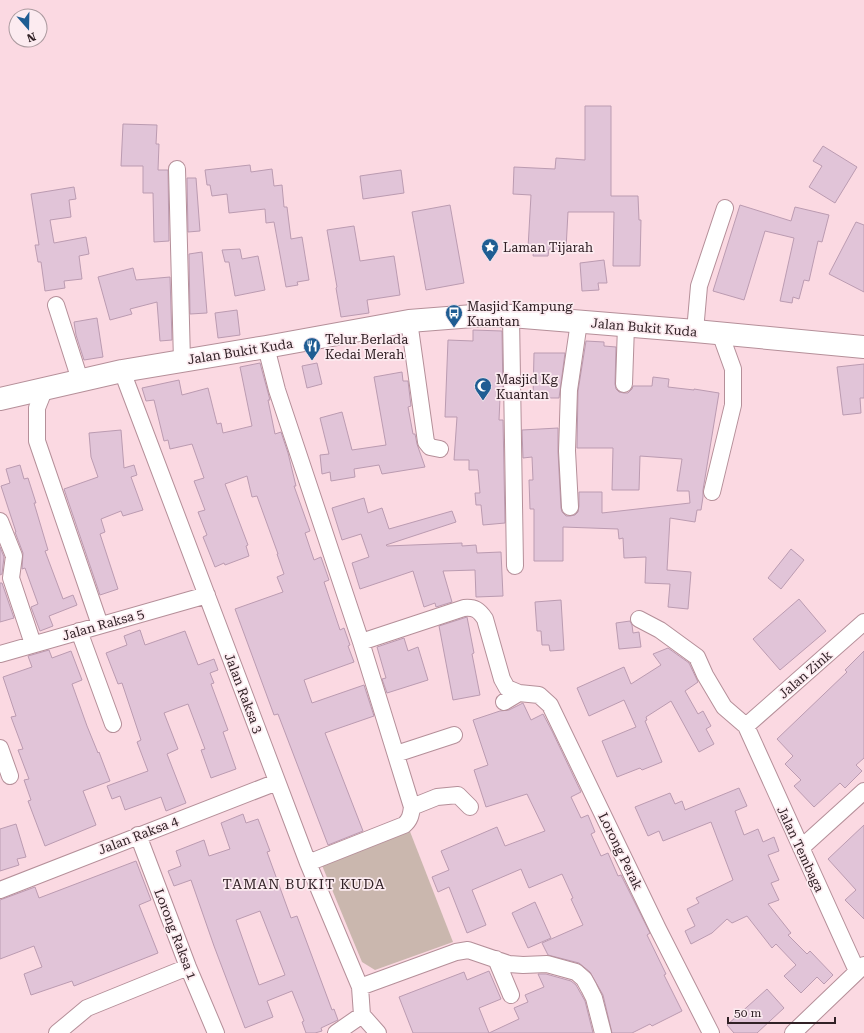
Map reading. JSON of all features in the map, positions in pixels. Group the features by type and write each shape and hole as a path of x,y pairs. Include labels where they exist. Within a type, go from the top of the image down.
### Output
{"street":[{"path":"177,169 182,361"},
{"path":"696,331 699,286 725,208"},
{"path":"56,305 80,380"},
{"name":"Jalan Bukit Kuda","path":"0,399 122,371 409,321 473,316 511,316 720,333 864,347"},
{"path":"511,316 515,566"},
{"path":"409,321 426,442 430,447 440,449"},
{"path":"570,507 568,451 569,390 578,322"},
{"path":"624,384 626,326"},
{"path":"712,492 733,405 733,369 720,333"},
{"path":"266,347 277,390 361,642 412,807 411,816 408,822 404,825 308,863"},
{"name":"Jalan Raksa 3","path":"122,371 308,863 360,987 362,1015"},
{"path":"45,388 37,408 37,441 100,625"},
{"path":"0,521 14,556 11,578 32,644"},
{"name":"Jalan Raksa 5","path":"0,654 207,595"},
{"name":"Lorong Perak","path":"361,642 464,608 473,608 480,612 485,619 502,679 512,696 540,695 550,705 658,929 711,1033"},
{"path":"639,619 660,630 697,657 724,707 746,726"},
{"name":"Jalan Zink","path":"746,726 864,622"},
{"path":"79,631 113,724"},
{"name":"Jalan Tembaga","path":"746,726 801,848 861,968"},
{"path":"396,754 454,736"},
{"path":"1,753 10,776"},
{"name":"Jalan Raksa 4","path":"0,890 277,782"},
{"path":"801,848 864,792"},
{"path":"412,807 437,797 458,795 470,807"},
{"name":"Lorong Raksa 1","path":"138,835 188,967 216,1033"},
{"path":"360,987 456,952 468,950 509,964 547,964 576,972 584,979 594,998 603,1033"},
{"path":"496,959 511,996"},
{"path":"57,1033 87,1008 188,967"},
{"path":"793,1033 861,968"},
{"path":"336,1033 362,1015 378,1033"}],"shaded area":[{"path":"409,829 453,942 375,970 362,962 321,863"}],"building":[{"path":"585,106 611,106 611,196 638,196 639,220 641,220 640,266 613,266 614,212 568,212 566,249 549,249 548,256 533,256 534,248 528,248 531,195 513,194 514,167 555,169 556,158 585,160"},
{"path":"123,124 157,125 156,144 159,144 158,170 168,170 169,241 154,242 153,193 143,193 143,166 121,166"},
{"path":"823,146 857,167 835,203 809,187 822,166 813,161"},
{"path":"250,165 251,172 272,169 274,186 282,185 284,207 287,207 291,239 302,237 309,280 297,282 298,285 286,287 274,222 266,223 265,209 229,213 227,194 212,196 210,185 207,185 205,170"},
{"path":"401,170 404,193 363,199 360,176"},
{"path":"187,178 196,178 200,231 188,232"},
{"path":"74,187 76,199 69,200 71,217 50,220 54,243 86,237 89,254 79,256 82,279 64,281 65,288 45,291 41,262 38,262 35,245 39,245 31,194"},
{"path":"450,205 464,283 426,290 412,212"},
{"path":"740,205 791,221 795,207 829,215 822,242 818,241 809,281 804,280 799,299 793,297 792,303 780,301 794,238 765,231 744,300 713,291"},
{"path":"856,222 864,225 864,292 829,274"},
{"path":"354,226 360,261 394,256 400,295 367,300 369,313 341,317 327,230"},
{"path":"240,249 242,259 258,256 265,290 235,296 229,262 225,262 222,250"},
{"path":"202,252 207,313 190,314 189,254"},
{"path":"604,260 607,283 598,283 599,290 582,291 580,263"},
{"path":"133,268 136,280 170,277 172,340 160,341 157,302 130,309 132,314 110,320 98,277"},
{"path":"237,310 240,335 218,338 215,313"},
{"path":"97,318 103,357 84,360 76,335 74,322"},
{"path":"473,330 502,331 503,398 500,398 499,420 503,420 505,523 483,525 481,505 476,505 475,493 480,493 478,470 469,470 469,460 454,460 457,417 445,417 448,340 473,341"},
{"path":"586,341 604,342 604,346 616,347 615,384 616,389 619,392 628,393 633,386 652,386 653,377 669,379 668,387 719,393 701,510 697,510 695,522 670,518 667,570 691,572 688,609 668,607 670,584 645,583 646,557 624,558 623,538 619,539 618,529 563,527 563,561 534,561 534,509 530,509 529,480 533,480 532,457 523,458 522,430 558,428 561,508 562,512 566,516 575,515 578,512 579,492 602,492 602,513 690,503 689,491 677,491 682,459 640,456 639,490 612,490 613,448 577,448 578,391"},
{"path":"534,353 565,353 559,398 533,398"},
{"path":"260,363 270,400 268,400 275,434 281,432 296,486 294,486 310,531 305,533 314,560 321,557 329,580 324,582 340,630 344,628 350,645 348,646 354,662 304,680 312,703 364,685 374,716 325,733 363,831 328,845 278,714 274,715 235,609 283,592 277,577 284,574 257,496 252,497 247,476 225,484 248,545 246,546 249,556 215,567 203,537 207,535 198,512 205,510 194,481 204,478 192,444 170,449 168,440 164,441 154,400 146,401 142,388 179,380 182,395 208,388 217,424 221,423 223,433 252,426 240,367"},
{"path":"317,363 322,384 307,388 302,366"},
{"path":"864,364 864,398 860,398 861,413 843,415 837,367"},
{"path":"402,372 403,381 408,381 411,406 408,407 413,434 415,434 425,467 382,474 379,465 354,469 355,477 331,481 330,472 322,474 320,455 329,454 320,418 342,412 352,450 386,445 374,377"},
{"path":"121,430 124,468 134,465 137,475 131,477 143,510 123,516 121,511 101,519 105,532 100,534 118,589 100,595 64,489 98,477 91,457 89,433"},
{"path":"20,465 24,479 28,478 48,550 45,551 63,599 73,595 77,605 49,616 53,626 40,631 31,607 38,604 25,568 22,569 23,553 1,486 10,483 6,469"},
{"path":"364,498 368,513 382,508 389,529 452,511 456,522 386,545 462,543 462,546 476,545 477,553 501,552 503,596 476,597 475,570 443,571 452,602 436,607 435,603 424,607 413,571 360,589 352,563 369,557 361,534 342,540 332,508"},
{"path":"0,547 4,557 2,574 0,575"},
{"path":"791,549 804,560 781,589 768,578"},
{"path":"0,583 2,583 14,618 0,622"},
{"path":"799,599 826,631 780,670 753,639"},
{"path":"561,600 564,650 550,651 549,645 542,645 541,631 537,631 535,602"},
{"path":"467,617 480,695 453,700 439,626"},
{"path":"630,621 633,633 639,632 641,647 619,649 616,623"},
{"path":"140,630 145,645 185,631 198,665 214,659 218,670 210,673 214,683 211,684 228,730 223,732 236,769 211,778 201,750 205,749 188,704 164,713 178,749 167,754 186,803 166,811 161,797 125,810 120,796 112,799 107,786 148,771 137,742 141,740 122,683 118,684 106,653 127,645 124,636"},
{"path":"404,638 408,651 418,647 428,680 387,693 382,679 386,678 377,647"},
{"path":"668,648 689,663 698,682 685,691 698,714 703,711 711,726 706,729 714,744 699,752 671,701 646,717 647,720 645,721 662,762 642,770 640,768 617,777 602,741 636,727 624,700 589,716 577,688 624,667 631,684 661,665 653,654"},
{"path":"49,650 52,658 71,651 82,680 72,684 87,726 110,781 83,791 96,825 45,846 28,801 31,800 24,780 29,779 18,750 23,749 11,717 16,716 3,677 32,667 28,656"},
{"path":"864,651 864,758 856,765 862,771 845,788 840,783 814,807 794,786 801,780 785,764 793,756 777,739 847,672 845,670"},
{"path":"523,703 531,720 543,714 552,731 581,792 571,797 581,818 588,815 595,832 591,834 601,856 608,853 618,876 621,875 650,933 647,935 666,974 664,975 682,1011 652,1026 650,1024 632,1033 612,1033 603,995 590,972 579,963 548,955 542,943 583,925 562,874 529,888 521,869 472,890 486,925 467,933 449,887 438,892 432,877 449,870 441,851 497,827 505,846 545,831 527,794 486,807 474,770 488,765 473,720 500,711 509,710"},
{"path":"739,788 747,806 735,811 744,835 758,829 763,842 774,837 779,851 768,855 779,880 771,883 779,900 768,904 791,933 788,935 807,954 810,951 833,975 824,984 817,977 801,993 784,976 796,965 776,944 772,948 747,916 732,923 727,919 712,933 691,944 685,931 695,926 687,909 699,903 696,898 733,880 711,822 663,841 659,831 648,836 635,807 670,793 675,804 682,801 685,810"},
{"path":"243,814 246,823 258,819 270,851 267,852 291,918 297,916 332,1010 334,1009 338,1020 321,1028 322,1031 306,1033 302,1022 304,1021 292,991 267,1001 273,1017 245,1028 191,880 174,886 168,871 181,866 176,851 204,840 209,856 230,849 221,823","holes":["260,911 285,975 259,985 236,920"]},
{"path":"16,824 26,857 17,859 19,865 0,871 0,829"},
{"path":"864,825 864,919 845,900 856,890 828,859"},
{"path":"136,861 151,900 139,905 158,953 74,986 72,981 31,995 24,974 42,967 34,946 0,959 0,900 35,887 39,898"},
{"path":"535,902 551,938 528,948 512,913"},
{"path":"489,971 501,999 479,1008 489,1033 413,1033 399,997 464,972 467,980"},
{"path":"538,974 546,974 571,981 576,985 585,1001 593,1033 489,1033 519,1019 514,1008 528,1002 525,995 544,987"},
{"path":"767,989 784,1008 757,1033 734,1033 727,1025"}],"place":[{"name":"Laman Tijarah","path":"490,262"},
{"name":"Masjid Kampung Kuantan","path":"454,328"},
{"name":"Telur Berlada Kedai Merah","path":"312,361"},
{"name":"Masjid Kg Kuantan","path":"483,401"}],"district":[{"name":"TAMAN BUKIT KUDA","path":"304,884"}]}
